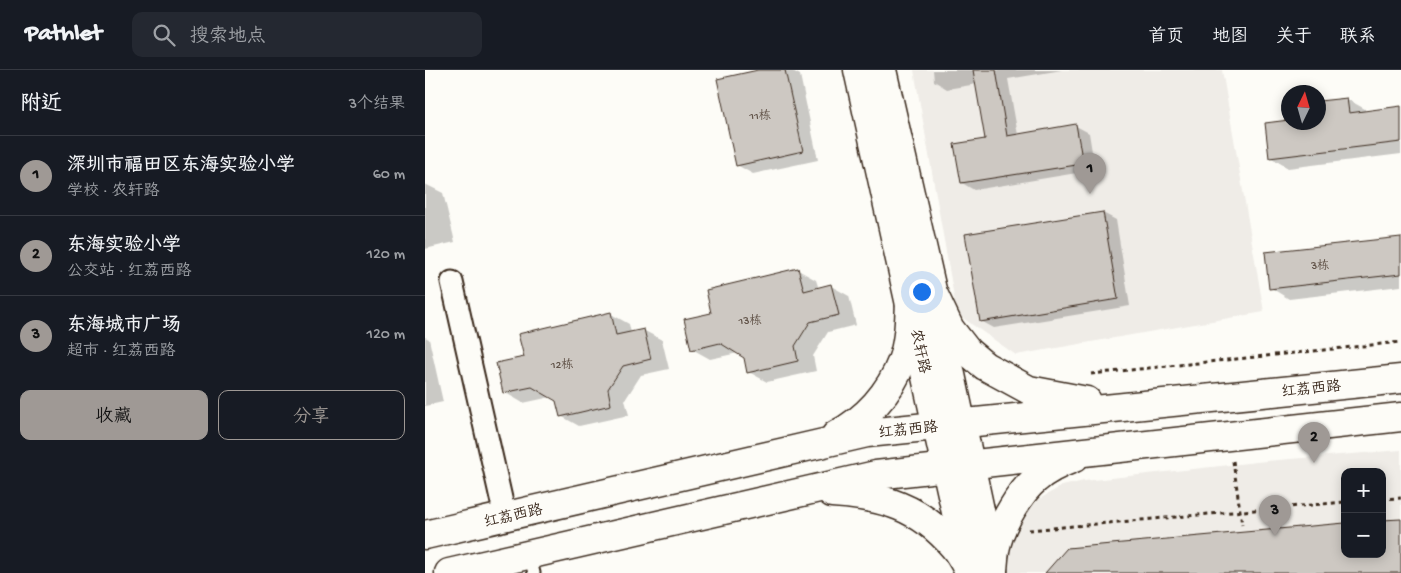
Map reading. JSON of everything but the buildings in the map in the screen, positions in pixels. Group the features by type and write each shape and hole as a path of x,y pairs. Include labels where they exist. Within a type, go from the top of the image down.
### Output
{"main road":[{"name":"农轩路","path":"858,70 922,298"},
{"name":"农轩路","path":"882,70 922,298 958,466 985,572"},
{"path":"817,444 850,428 875,406 903,360 908,336 922,298 968,352 985,366 1029,390 1072,400 1128,406"},
{"name":"红荔西路","path":"425,535 867,433 1401,379"},
{"path":"449,573 532,564 788,495 876,475 1401,417"},
{"path":"788,495 858,494 887,500 911,511 936,527 955,548 985,572 1005,523 1015,505 1035,479 1061,463 1093,451"}],"street":[{"path":"452,282 505,516"}],"path":[{"path":"1084,375 1401,342"},
{"path":"1229,436 1242,525"},
{"path":"1386,499 1401,498"},
{"path":"1028,530 1341,502"}],"shaded area":[{"path":"914,70 1222,70 1264,312 1016,355 957,314"},
{"path":"1401,450 1401,573 1008,573 1012,536 1021,519 1039,499 1062,486 1084,481 1266,461"}],"place":[{"name":"深圳市福田区东海实验小学","path":"1090,194"},
{"name":"东海实验小学","path":"1314,463"},
{"name":"东海城市广场","path":"1275,536"}]}
